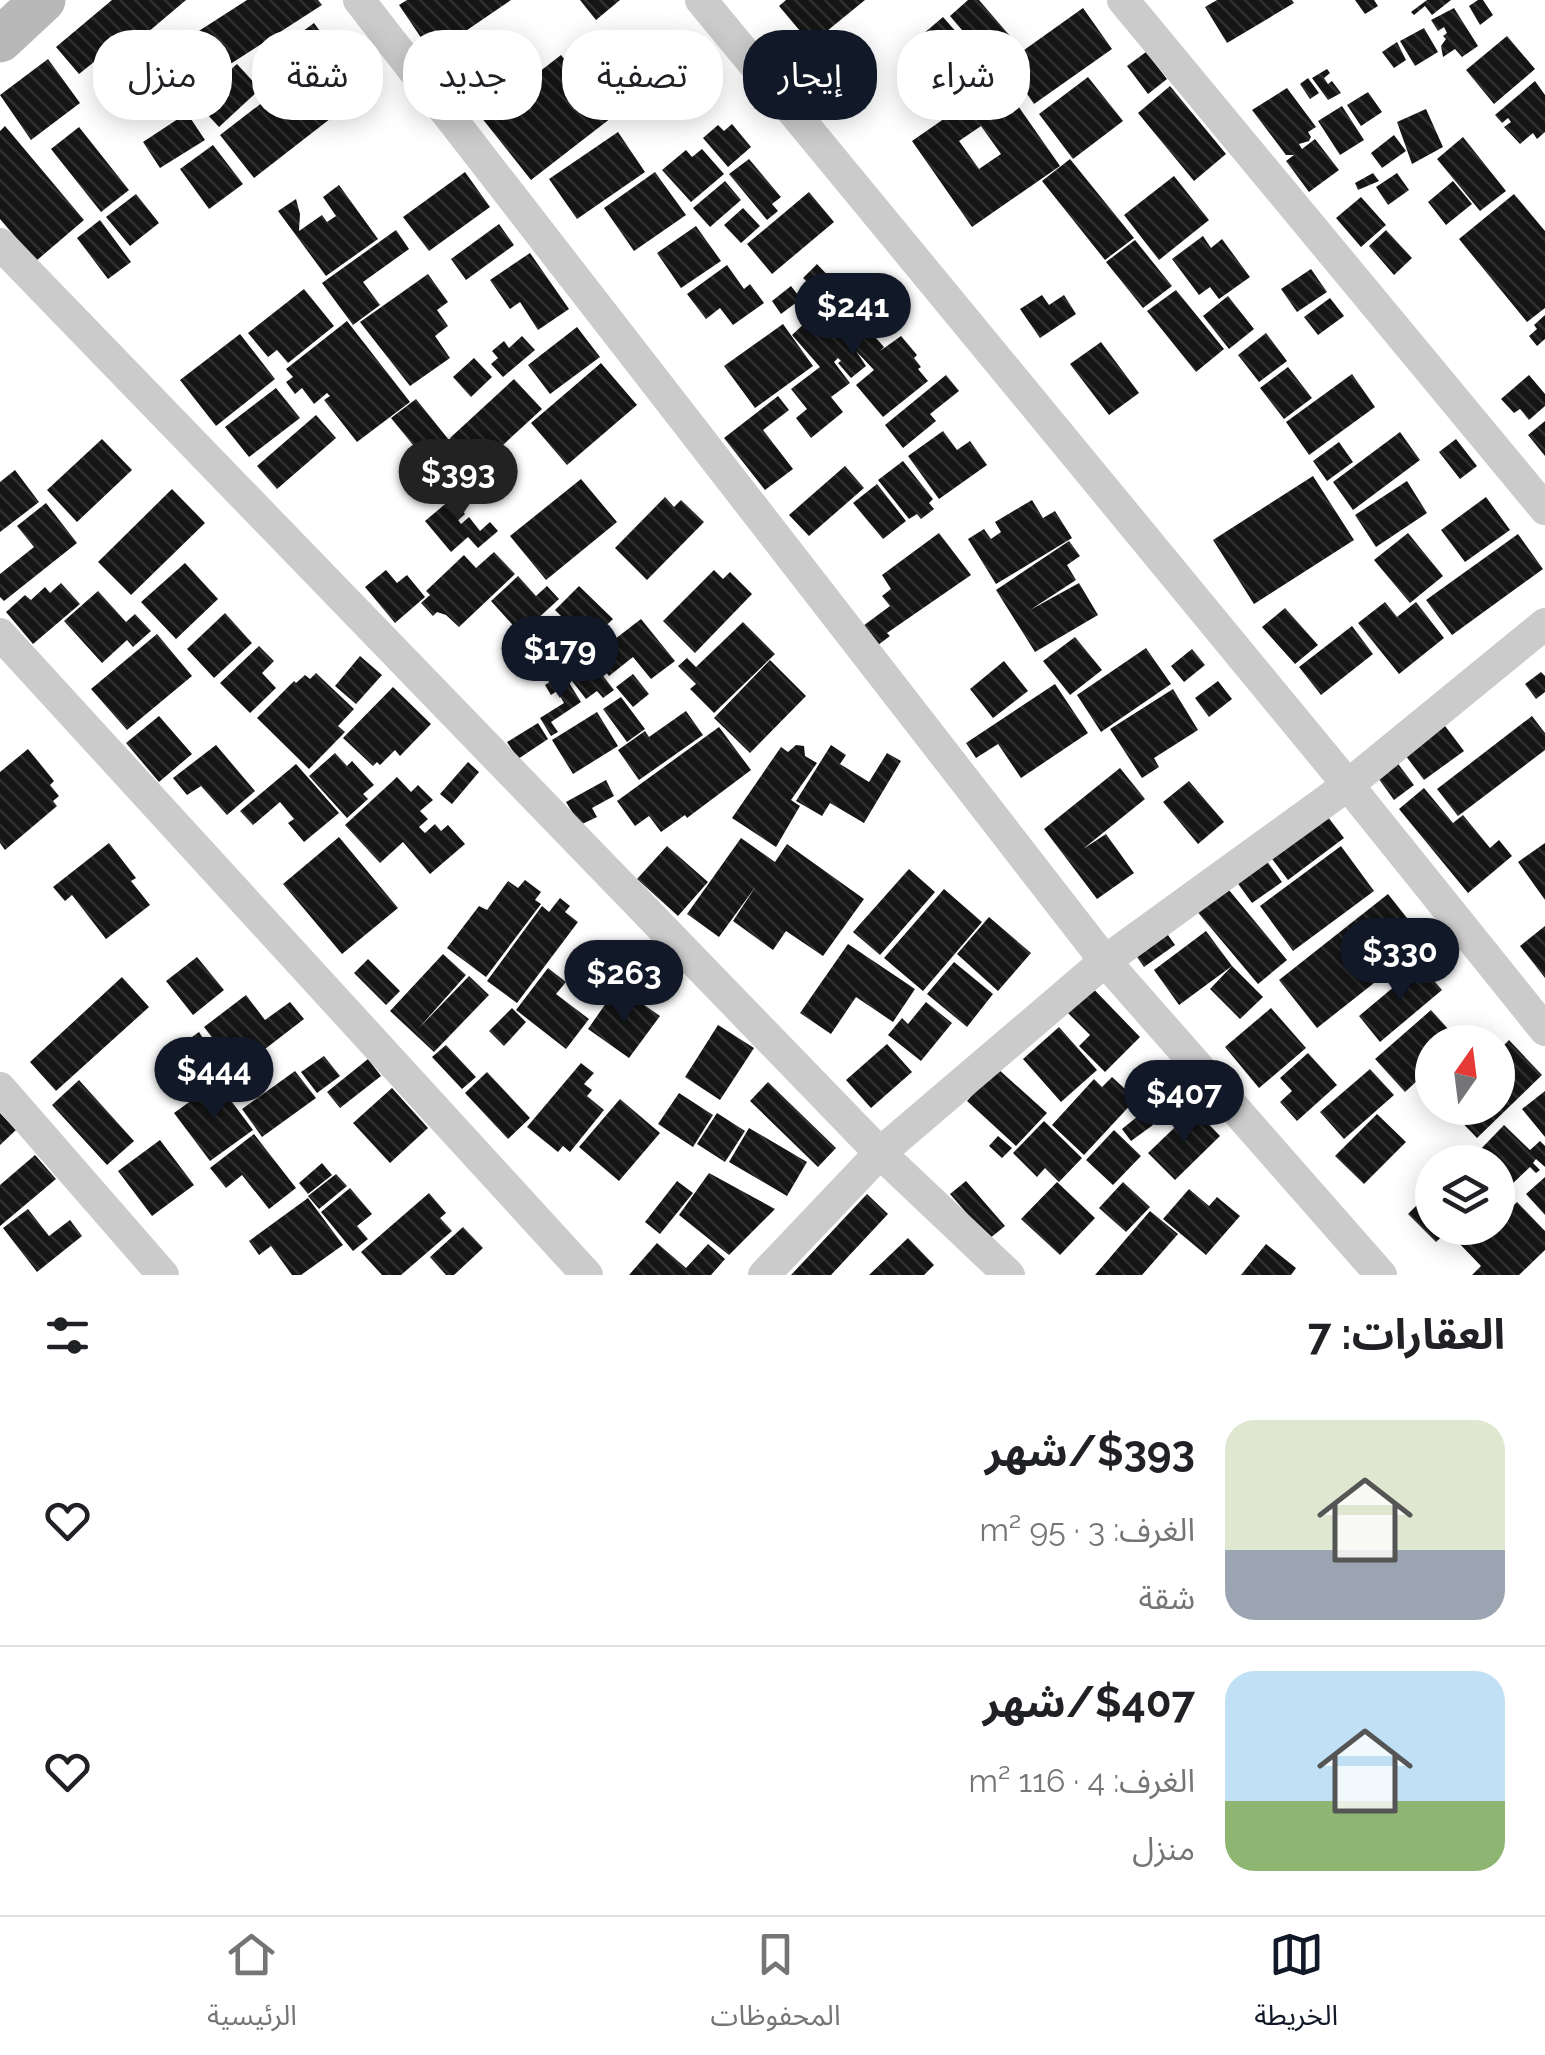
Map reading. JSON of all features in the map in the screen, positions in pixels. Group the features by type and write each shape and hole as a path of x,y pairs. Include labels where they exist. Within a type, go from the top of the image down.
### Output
{"main road":[{"path":"0,40 43,0"}],"street":[{"path":"359,0 1105,961 1381,1275"},
{"path":"701,0 1545,1030"},
{"path":"1122,0 1545,509"},
{"path":"0,244 880,1153 1009,1275"},
{"path":"764,1275 880,1153 1105,961 1348,785 1545,624"},
{"path":"0,634 586,1275"},
{"path":"0,1088 162,1275"}],"building":[{"path":"112,0 186,0 150,30 93,30 93,63 79,74 56,47"},
{"path":"247,0 318,0 322,5 283,30 252,30 252,50 232,63 232,30 200,30"},
{"path":"407,0 511,0 467,30 416,30 399,5"},
{"path":"580,0 620,0 596,20"},
{"path":"786,0 865,0 828,30 799,30 779,6"},
{"path":"968,0 979,0 1005,30 962,30 950,16"},
{"path":"1217,0 1294,3 1227,43 1205,7"},
{"path":"1355,0 1374,0 1378,6 1365,14"},
{"path":"1427,0 1451,0 1432,15 1425,6 1414,15 1411,12"},
{"path":"1483,0 1493,15 1480,25 1469,6"},
{"path":"1083,8 1112,49 1034,104 1030,98 1030,46"},
{"path":"1454,8 1478,46 1462,57 1455,49 1443,57 1441,46 1447,33 1444,27 1438,31 1431,20"},
{"path":"943,17 954,30 928,30"},
{"path":"1424,28 1438,52 1415,66 1400,41"},
{"path":"1507,36 1535,69 1494,104 1466,70"},
{"path":"1397,42 1406,60 1394,68 1382,52"},
{"path":"1146,52 1167,79 1148,94 1127,66"},
{"path":"562,56 562,120 608,120 531,180 483,120 542,120 542,70"},
{"path":"48,59 80,103 31,140 0,95"},
{"path":"237,64 252,80 252,96 232,115 232,68"},
{"path":"1327,69 1330,73 1324,78 1328,84 1332,81 1341,93 1328,100 1312,78"},
{"path":"1088,77 1123,121 1073,159 1039,114"},
{"path":"1308,78 1319,93 1310,99 1300,84"},
{"path":"1535,81 1545,95 1545,132 1537,139 1533,133 1520,144 1504,127 1511,122 1508,118 1502,123 1495,115"},
{"path":"1170,86 1226,154 1194,181 1138,113"},
{"path":"1287,88 1316,127 1308,132 1309,141 1299,144 1302,149 1315,139 1339,170 1309,192 1286,161 1294,155 1286,155 1252,110"},
{"path":"1368,92 1382,112 1361,126 1347,105"},
{"path":"1342,106 1364,140 1340,155 1318,121"},
{"path":"1426,109 1443,147 1412,164 1397,122"},
{"path":"252,110 252,120 329,120 254,178 220,135"},
{"path":"176,120 192,120 205,140 160,168 143,142"},
{"path":"942,120 1028,120 1060,166 972,227 912,141","holes":["981,126 1001,154 979,169 959,141"]},
{"path":"732,124 751,147 728,167 703,138 718,125 724,131"},
{"path":"5,126 84,220 36,261 0,219 0,131"},
{"path":"79,127 129,190 101,212 51,149"},
{"path":"618,132 645,172 577,219 549,179"},
{"path":"1394,135 1406,151 1382,168 1371,153"},
{"path":"1463,137 1506,191 1480,211 1437,159"},
{"path":"213,145 243,184 209,209 180,169"},
{"path":"702,149 724,174 691,202 662,170 686,150 692,157"},
{"path":"749,159 781,197 772,204 778,211 767,220 729,174"},
{"path":"1070,159 1134,238 1105,260 1042,181"},
{"path":"465,172 490,207 429,251 403,217"},
{"path":"655,172 686,215 634,251 604,208"},
{"path":"1373,173 1379,181 1358,190 1355,183"},
{"path":"1397,173 1409,190 1388,205 1376,187"},
{"path":"1174,176 1209,220 1159,260 1124,215"},
{"path":"725,181 741,200 710,227 693,208"},
{"path":"1453,181 1472,204 1446,225 1428,202"},
{"path":"339,185 378,239 326,276 278,211 296,199 299,231 322,215 327,222 336,216 323,197"},
{"path":"809,192 834,222 772,274 747,244"},
{"path":"136,194 159,223 130,246 106,217"},
{"path":"1514,194 1545,231 1545,308 1527,322 1459,239"},
{"path":"1361,197 1386,225 1361,247 1336,218"},
{"path":"743,208 760,226 741,243 724,225"},
{"path":"100,220 131,262 108,279 77,238"},
{"path":"499,224 514,245 466,280 451,259"},
{"path":"696,226 721,261 681,288 657,253"},
{"path":"396,230 409,249 363,282 380,305 353,325 322,283"},
{"path":"1386,230 1412,258 1394,275 1369,246"},
{"path":"1203,236 1211,248 1222,239 1250,277 1219,299 1210,287 1199,295 1172,259"},
{"path":"1135,240 1172,286 1143,308 1106,262"},
{"path":"530,253 569,309 538,330 520,302 510,309 490,280"},
{"path":"817,264 836,284 822,297 803,278"},
{"path":"727,265 744,289 750,284 764,303 733,325 720,308 706,319 687,294"},
{"path":"1311,269 1327,292 1297,312 1281,289"},
{"path":"428,274 448,302 437,310 448,326 435,336 450,358 410,386 360,322"},
{"path":"868,279 887,301 875,312 881,318 868,329 884,347 880,351 901,336 917,355 914,358 921,367 918,369 928,381 883,417 856,385 874,370 856,351 866,366 851,378 838,358 834,362 850,383 831,397 843,412 811,438 796,418 807,409 791,389 820,367 792,335 850,281 857,289"},
{"path":"791,286 801,299 781,314 772,301"},
{"path":"304,289 334,326 288,363 277,350 268,357 248,333"},
{"path":"1176,290 1224,349 1196,372 1147,311"},
{"path":"1042,295 1049,305 1064,295 1076,314 1040,338 1020,309"},
{"path":"1228,296 1254,329 1229,349 1203,316"},
{"path":"1330,298 1344,316 1318,335 1304,317"},
{"path":"1545,315 1545,339 1537,346 1529,336"},
{"path":"347,321 410,402 357,442 324,400 330,396 327,393 314,404 302,388 295,394 286,382 293,377 286,369"},
{"path":"783,324 813,366 755,408 724,366"},
{"path":"577,327 600,357 550,394 528,365"},
{"path":"1266,333 1287,361 1259,382 1238,355"},
{"path":"240,334 275,379 216,426 180,380"},
{"path":"522,336 535,350 503,377 491,364 498,358 492,351 504,341 509,348"},
{"path":"1101,342 1139,393 1109,415 1070,364"},
{"path":"474,358 492,377 471,397 453,377"},
{"path":"601,363 637,405 567,465 531,423"},
{"path":"1288,367 1312,398 1284,419 1260,388"},
{"path":"1352,374 1375,407 1309,455 1286,422"},
{"path":"946,375 959,391 930,414 936,421 903,448 885,425"},
{"path":"1529,375 1545,394 1545,406 1529,420 1520,409 1514,413 1501,399"},
{"path":"514,379 542,409 478,468 450,438"},
{"path":"276,388 300,418 249,457 225,427"},
{"path":"778,396 789,410 763,430 793,469 765,490 724,438"},
{"path":"416,399 473,470 449,489 391,418"},
{"path":"316,415 336,438 277,489 257,466"},
{"path":"1545,421 1545,456 1528,435"},
{"path":"943,431 957,450 970,441 987,465 939,499 908,456"},
{"path":"1400,432 1420,460 1353,510 1333,482"},
{"path":"102,439 132,470 77,522 47,490"},
{"path":"1456,439 1477,466 1460,479 1439,452"},
{"path":"1339,442 1353,462 1327,481 1313,461"},
{"path":"903,461 933,499 929,503 934,509 921,519 917,514 909,519 878,480"},
{"path":"845,466 864,488 809,536 789,515"},
{"path":"15,470 39,502 0,532 0,482"},
{"path":"1313,476 1354,540 1254,604 1213,540"},
{"path":"581,479 617,522 546,580 510,536"},
{"path":"1407,481 1427,513 1376,547 1355,515"},
{"path":"877,484 906,521 883,539 853,503"},
{"path":"172,489 205,523 131,595 98,562"},
{"path":"463,489 472,500 461,509 465,514 458,520 461,524 469,517 480,531 490,522 498,531 478,548 468,537 451,552 425,521"},
{"path":"665,497 674,507 681,500 704,522 647,580 615,548"},
{"path":"1486,497 1510,530 1465,562 1441,530"},
{"path":"1032,500 1043,518 1055,511 1072,538 996,584 968,539 984,529 991,539 1001,532 995,522"},
{"path":"46,503 77,543 4,601 0,597 0,574 34,547 17,526"},
{"path":"939,533 971,575 887,633 890,636 878,645 863,626 890,606 882,596 891,589 882,575"},
{"path":"1408,533 1443,576 1410,603 1374,560"},
{"path":"1518,534 1543,569 1452,635 1426,600"},
{"path":"1069,541 1080,556 1067,565 1076,580 1030,610 1079,583 1098,615 1035,652 996,590"},
{"path":"494,552 515,574 459,627 446,615 437,612 433,616 421,603 430,595 426,591 464,555 476,568"},
{"path":"185,563 218,599 176,639 141,602"},
{"path":"386,570 397,583 407,575 425,597 395,623 365,587"},
{"path":"714,570 723,579 730,572 752,594 695,653 663,621"},
{"path":"518,576 536,596 547,586 559,599 521,634 491,601"},
{"path":"61,583 80,604 33,644 6,612 25,595 31,600 45,587 50,593"},
{"path":"579,586 613,619 588,643 555,610"},
{"path":"98,591 126,622 135,614 151,631 133,647 127,640 102,663 64,621"},
{"path":"1385,602 1397,617 1416,602 1444,638 1399,674 1358,623"},
{"path":"1285,608 1318,645 1295,664 1262,627"},
{"path":"225,613 252,643 214,678 187,649"},
{"path":"641,619 675,661 651,679 633,657 609,676 593,656"},
{"path":"743,622 775,654 714,713 690,689 696,684 678,666 687,658 696,667"},
{"path":"1352,626 1373,654 1321,695 1299,667"},
{"path":"157,634 192,676 127,730 91,689"},
{"path":"1075,637 1102,670 1070,695 1043,661"},
{"path":"259,646 274,661 262,673 276,688 250,713 220,683"},
{"path":"1146,648 1171,684 1101,732 1077,695"},
{"path":"1192,649 1205,665 1184,682 1171,666"},
{"path":"587,655 614,690 603,698 597,691 586,699 565,672"},
{"path":"360,656 382,675 356,704 335,686"},
{"path":"770,660 806,696 750,753 714,718"},
{"path":"1004,661 1028,691 993,718 970,689"},
{"path":"1541,672 1545,676 1545,692 1536,699 1525,684"},
{"path":"316,673 354,709 338,726 345,732 309,769 257,718 294,681 305,675 310,679"},
{"path":"563,673 581,702 551,722 558,732 551,736 540,718 564,703 557,691 551,695 545,685"},
{"path":"633,674 649,694 633,707 616,687"},
{"path":"1218,681 1232,699 1209,717 1195,698"},
{"path":"1055,684 1088,733 1021,778 998,744 976,758 966,743"},
{"path":"393,687 431,724 400,756 395,750 380,765 377,762 373,766 343,738"},
{"path":"1173,689 1198,730 1154,758 1159,767 1142,778 1110,729"},
{"path":"621,697 645,729 627,742 603,709"},
{"path":"686,711 703,735 639,780 618,750 645,731 649,737"},
{"path":"597,712 618,746 573,774 552,740"},
{"path":"1436,714 1464,751 1424,780 1396,743"},
{"path":"159,716 192,754 159,782 126,743"},
{"path":"1532,716 1545,733 1545,750 1458,816 1437,789"},
{"path":"538,723 548,739 518,759 507,742"},
{"path":"719,727 751,770 687,818 685,815 661,832 649,816 635,826 617,801"},
{"path":"216,745 255,791 227,815 201,786 187,795 173,778"},
{"path":"796,745 804,746 805,756 817,763 791,800 800,806 776,847 732,818 781,747 788,752"},
{"path":"831,745 846,755 840,764 869,782 887,753 901,761 864,823 830,803 822,816 796,801"},
{"path":"28,749 54,781 50,785 59,796 53,801 57,806 5,850 0,843 0,772"},
{"path":"335,753 347,766 352,761 374,785 363,794 368,799 347,818 309,776"},
{"path":"1390,753 1414,785 1394,800 1370,767"},
{"path":"468,762 479,772 452,804 440,794"},
{"path":"296,764 339,813 304,842 288,823 294,819 280,802 253,825 240,811"},
{"path":"1120,768 1145,799 1083,849 1106,834 1134,873 1097,899 1044,829"},
{"path":"397,777 411,792 418,785 433,800 420,811 428,819 419,827 425,833 435,824 441,831 448,825 465,844 430,874 403,842 380,863 345,825"},
{"path":"606,780 614,796 592,808 597,817 580,825 566,802"},
{"path":"1189,781 1224,822 1198,844 1163,802"},
{"path":"1424,788 1453,823 1463,815 1490,848 1499,840 1512,856 1468,893 1399,809"},
{"path":"1322,809 1344,838 1288,880 1266,851"},
{"path":"339,837 398,908 342,954 283,884"},
{"path":"741,838 775,862 787,844 864,899 823,956 786,931 773,950 733,921 756,886 719,937 687,914"},
{"path":"109,843 136,878 131,881 150,905 106,939 72,895 65,901 53,887"},
{"path":"1545,843 1545,900 1518,862"},
{"path":"667,846 708,882 678,916 637,879"},
{"path":"1341,846 1374,891 1293,951 1260,906"},
{"path":"1261,853 1282,882 1252,903 1231,874"},
{"path":"909,869 935,892 880,955 853,932"},
{"path":"525,880 541,892 535,900 541,904 486,977 447,948 479,906 487,910 508,881 518,888"},
{"path":"1224,884 1287,960 1258,984 1195,909"},
{"path":"944,889 982,922 923,991 884,958"},
{"path":"1388,894 1426,942 1317,1028 1279,980"},
{"path":"560,898 570,906 565,912 578,922 517,1003 487,981 542,906 549,912"},
{"path":"989,917 1031,953 998,991 957,954"},
{"path":"1161,925 1175,945 1144,967 1130,947"},
{"path":"1545,926 1545,978 1520,946"},
{"path":"1206,931 1232,966 1179,1005 1154,970"},
{"path":"848,944 915,989 893,1022 856,997 831,1034 800,1013"},
{"path":"443,954 466,975 418,1029 469,976 489,995 434,1052 390,1011"},
{"path":"197,957 224,990 193,1015 166,981"},
{"path":"368,959 400,991 386,1005 354,973"},
{"path":"954,962 993,994 967,1027 927,994"},
{"path":"1420,965 1442,990 1380,1042 1359,1016"},
{"path":"1232,966 1263,997 1240,1019 1210,989"},
{"path":"548,968 566,982 556,994 589,1019 566,1049 516,1010"},
{"path":"122,977 149,1007 56,1091 30,1062"},
{"path":"1085,980 1140,1037 1105,1072 1079,1046 1090,1035 1060,1005"},
{"path":"246,995 265,1020 290,1002 304,1019 248,1062 240,1053 230,1061 204,1027"},
{"path":"611,996 631,1010 637,1000 660,1016 629,1058 588,1029"},
{"path":"926,1002 952,1023 921,1061 888,1035 902,1018 908,1024"},
{"path":"512,1008 526,1022 504,1046 489,1031"},
{"path":"1271,1008 1306,1048 1259,1088 1225,1047"},
{"path":"1431,1010 1445,1025 1415,1025 1415,1083 1405,1092 1375,1059"},
{"path":"718,1025 754,1048 720,1100 685,1077"},
{"path":"1059,1027 1097,1070 1061,1102 1023,1059"},
{"path":"199,1032 208,1046 198,1053 188,1040"},
{"path":"185,1042 209,1072 180,1094 156,1065"},
{"path":"887,1044 912,1072 871,1108 846,1080"},
{"path":"446,1045 476,1077 462,1089 432,1057"},
{"path":"1515,1046 1542,1075 1515,1101"},
{"path":"1308,1053 1337,1085 1297,1121 1280,1102 1292,1091 1280,1078"},
{"path":"324,1056 340,1076 317,1093 301,1072"},
{"path":"368,1059 381,1076 340,1108 327,1092"},
{"path":"581,1063 594,1073 584,1084 592,1090 587,1096 604,1110 570,1152 563,1146 558,1152 527,1127"},
{"path":"997,1068 1047,1113 1016,1146 967,1101"},
{"path":"1370,1069 1394,1095 1344,1139 1320,1112"},
{"path":"295,1071 316,1098 262,1137 242,1109"},
{"path":"487,1072 530,1118 508,1139 465,1093"},
{"path":"1169,1076 1185,1093 1164,1113 1148,1096"},
{"path":"1112,1077 1136,1099 1084,1155 1052,1125 1094,1079 1102,1087"},
{"path":"79,1080 134,1141 107,1165 52,1105"},
{"path":"217,1082 253,1130 210,1161 174,1113"},
{"path":"768,1082 836,1148 818,1167 750,1101"},
{"path":"392,1088 428,1128 390,1163 353,1123"},
{"path":"1545,1091 1545,1137 1522,1109"},
{"path":"679,1093 713,1115 693,1147 658,1124"},
{"path":"620,1099 660,1133 619,1181 579,1147"},
{"path":"1194,1109 1220,1136 1175,1180 1148,1153"},
{"path":"1143,1112 1153,1125 1131,1141 1122,1129"},
{"path":"0,1113 16,1130 0,1145"},
{"path":"717,1113 745,1131 725,1162 697,1144"},
{"path":"1377,1114 1406,1142 1364,1184 1335,1156"},
{"path":"1044,1121 1082,1158 1059,1182 1045,1168 1037,1177 1013,1153"},
{"path":"1464,1125 1490,1125 1477,1138"},
{"path":"1504,1125 1530,1150 1540,1141 1545,1146 1545,1167 1536,1159 1533,1163 1540,1170 1536,1173 1530,1167 1515,1181 1515,1145 1485,1145"},
{"path":"749,1128 807,1162 787,1196 729,1162"},
{"path":"1114,1130 1141,1156 1113,1185 1086,1160"},
{"path":"254,1134 296,1188 269,1209 242,1175 226,1188 210,1168"},
{"path":"998,1136 1012,1148 1002,1158 989,1146"},
{"path":"160,1140 194,1185 152,1216 118,1171"},
{"path":"35,1155 56,1179 0,1226 0,1185"},
{"path":"322,1163 332,1175 308,1194 299,1183"},
{"path":"709,1173 775,1209 729,1255 679,1215"},
{"path":"336,1174 347,1186 319,1209 308,1196"},
{"path":"1545,1177 1545,1215 1526,1194"},
{"path":"677,1181 693,1193 660,1234 645,1222"},
{"path":"966,1181 1005,1226 989,1239 950,1194"},
{"path":"1057,1182 1095,1218 1060,1255 1021,1219"},
{"path":"1123,1182 1150,1207 1126,1232 1099,1208"},
{"path":"350,1188 372,1214 357,1226 368,1239 353,1251 321,1212"},
{"path":"1189,1189 1209,1206 1217,1197 1240,1216 1206,1255 1163,1219"},
{"path":"429,1193 446,1213 440,1218 452,1231 401,1275 382,1275 361,1252"},
{"path":"867,1194 888,1214 831,1275 791,1275"},
{"path":"308,1198 343,1245 301,1275 292,1275 271,1246 259,1255 249,1241"},
{"path":"1515,1204 1545,1231 1545,1250 1519,1275 1472,1275 1481,1266 1461,1245 1515,1245"},
{"path":"28,1209 49,1236 70,1220 82,1236 37,1272 3,1228"},
{"path":"1150,1211 1178,1234 1142,1275 1095,1275"},
{"path":"463,1227 483,1248 454,1275 446,1275 430,1257"},
{"path":"908,1238 934,1265 924,1275 869,1275"},
{"path":"657,1243 686,1268 708,1244 725,1259 711,1275 629,1275"},
{"path":"1266,1244 1296,1268 1291,1275 1241,1275"}]}
